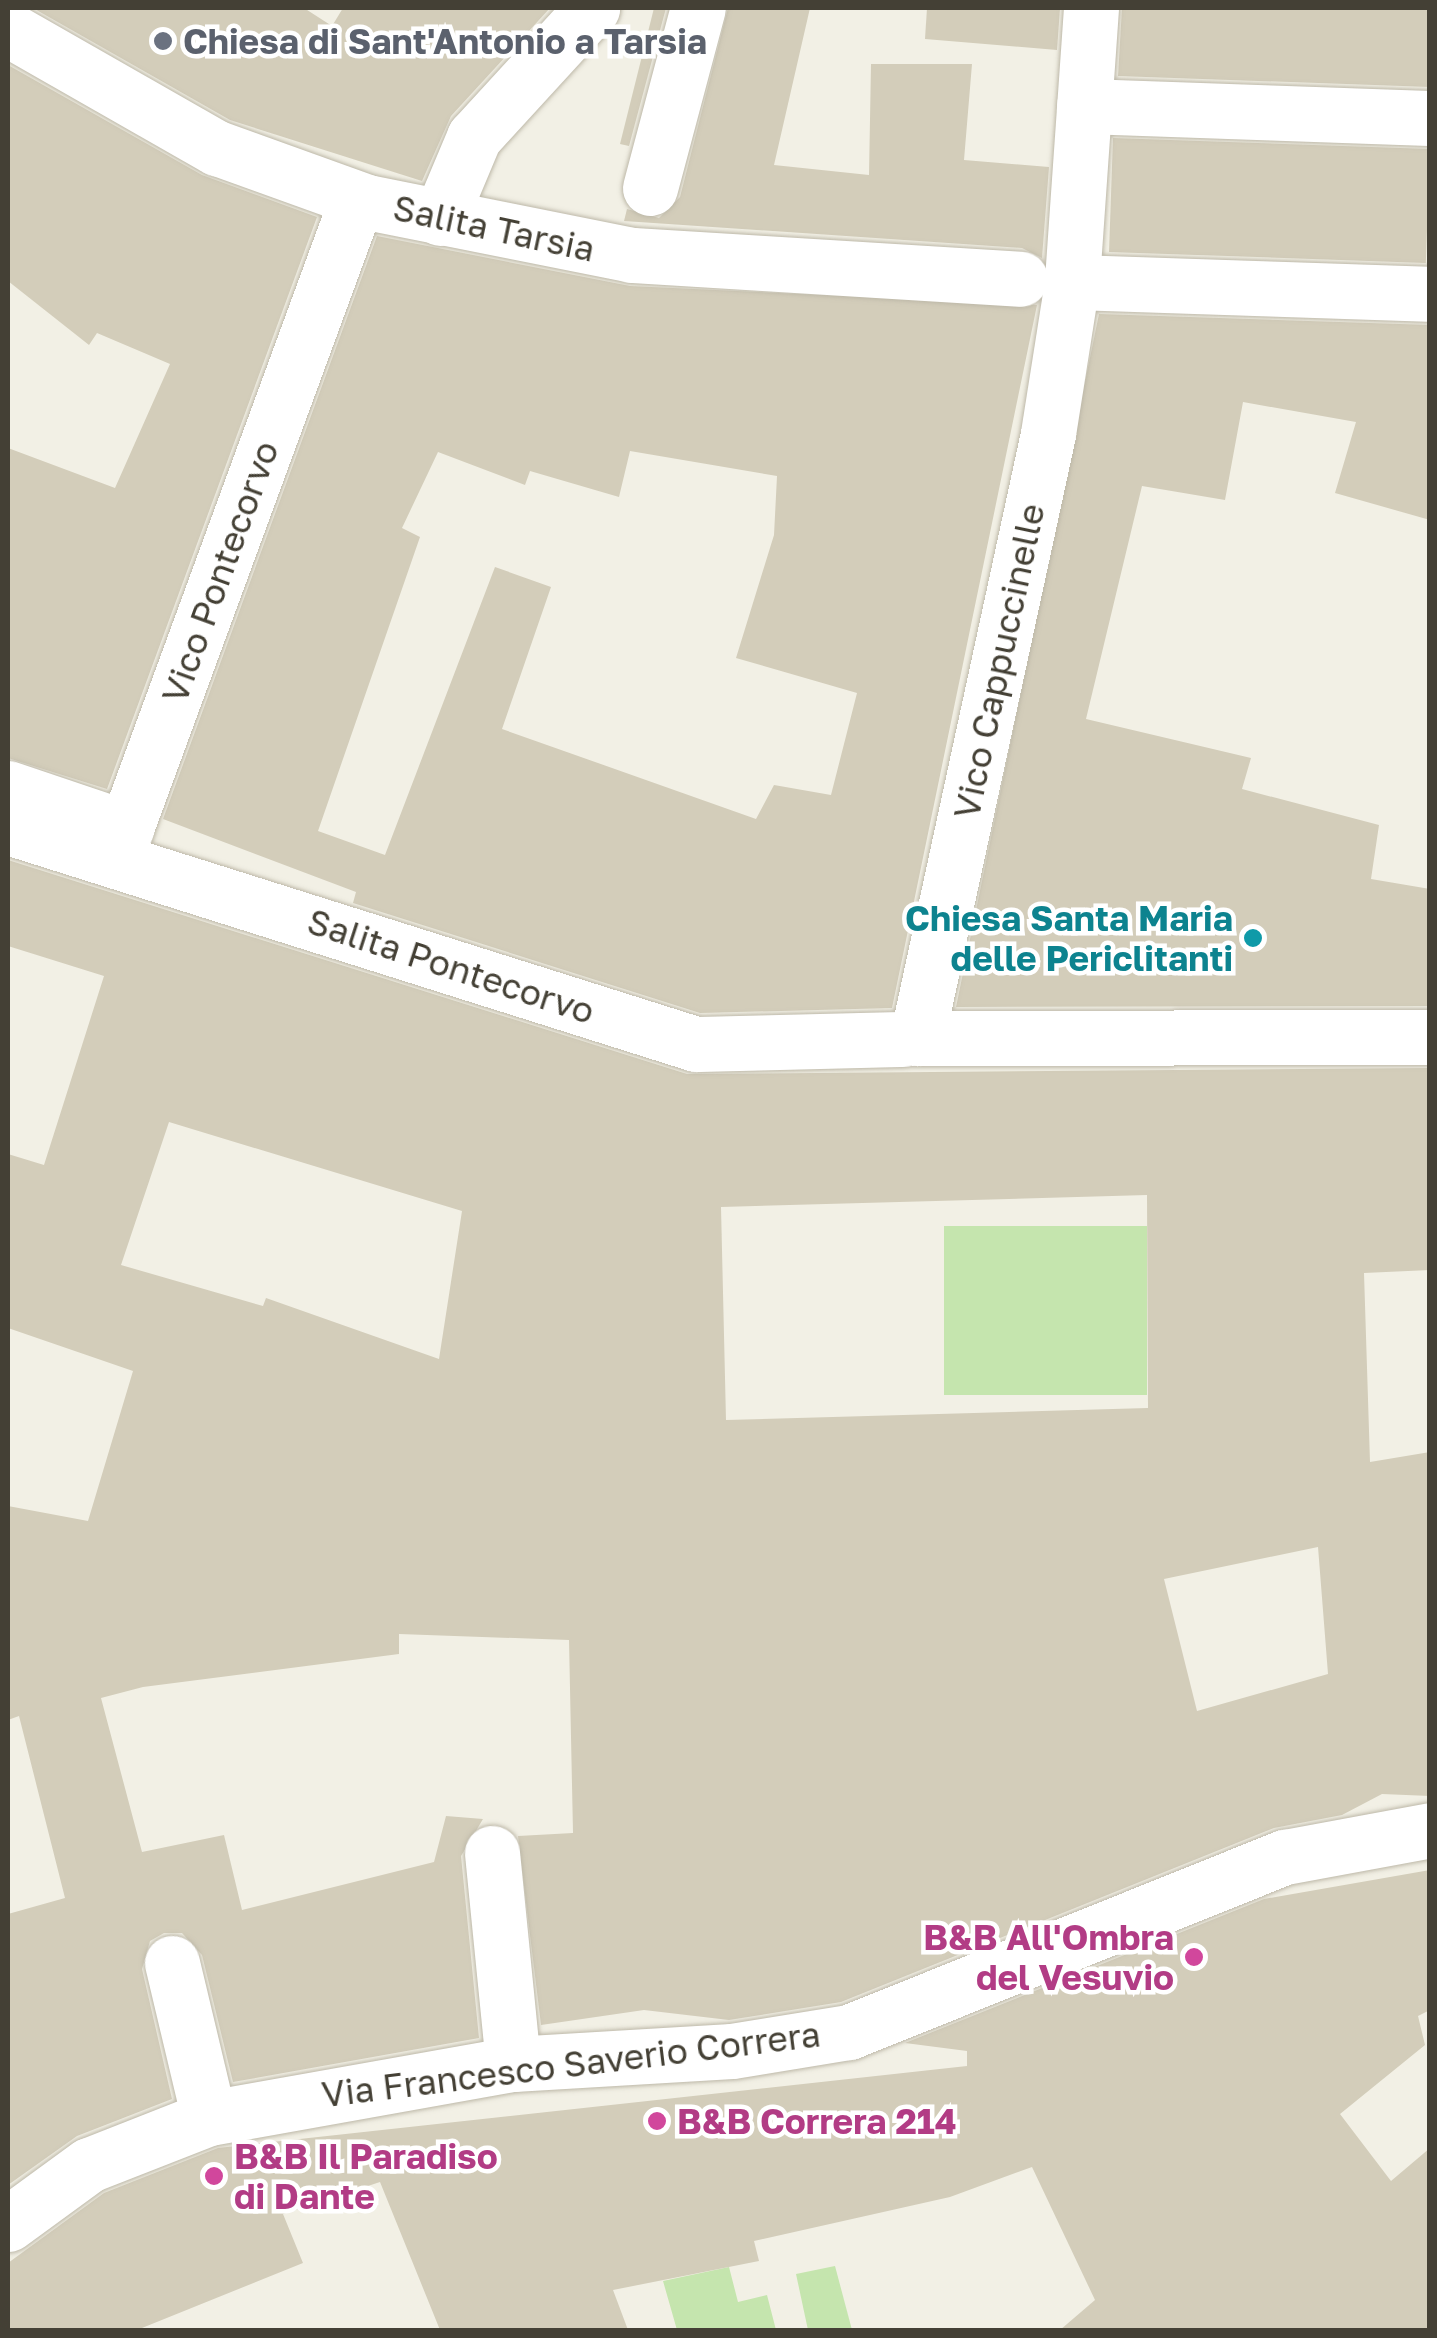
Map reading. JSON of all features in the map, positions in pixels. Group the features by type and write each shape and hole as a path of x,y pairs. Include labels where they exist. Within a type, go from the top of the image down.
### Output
{"street":[{"path":"440,218 474,137 592,8"},
{"path":"640,221 698,8"},
{"name":"Vico Cappuccinelle","path":"910,1038 1046,281 1084,106 1090,8"},
{"name":"Salita Tarsia","path":"8,28 203,142 357,199 440,218 640,221 1046,281 1430,294"},
{"path":"1084,106 1430,118"},
{"name":"Vico Pontecorvo","path":"8,788 126,828 357,199"},
{"name":"Salita Pontecorvo","path":"8,827 696,1044 910,1038 1430,1037"},
{"name":"Via Francesco Saverio Correra","path":"8,2224 90,2165 209,2118 513,2064 732,2051 850,2032 1286,1856 1430,1830"},
{"path":"492,1853 513,2064"},
{"path":"172,1964 209,2118"}],"green space":[{"path":"944,1226 1147,1226 1147,1395 944,1395"},
{"path":"835,2266 852,2330 808,2330 796,2274"},
{"path":"729,2267 738,2302 767,2295 776,2330 677,2330 663,2281"}],"building":[{"path":"33,8 304,8 332,26 343,8 550,8 451,116 422,181 230,120"},
{"path":"654,8 666,8 629,146 620,144"},
{"path":"728,8 810,8 774,165 869,175 871,64 972,64 964,160 1049,167 1042,258 1022,248 624,221 627,209 659,218 680,197"},
{"path":"927,8 1060,8 1057,50 925,39"},
{"path":"1122,8 1430,8 1430,87 1118,76"},
{"path":"8,65 202,175 317,217 107,789 8,758 8,448 115,488 170,364 97,333 89,345 8,281"},
{"path":"1113,138 1430,149 1426,263 1109,252"},
{"path":"377,236 630,286 1037,305 892,1008 700,1013 353,903 356,892 163,819","holes":["630,451 777,476 774,535 736,658 857,693 831,795 774,785 756,819 502,729 551,587 495,567 385,855 318,831 420,537 402,528 438,452 525,485 530,471 619,497"]},
{"path":"1099,314 1430,325 1430,520 1335,493 1356,422 1243,402 1225,500 1142,486 1086,719 1251,758 1242,789 1379,825 1371,879 1430,889 1430,1006 956,1007"},
{"path":"8,860 687,1074 1430,1068 1430,1270 1364,1273 1370,1462 1430,1452 1430,1796 1382,1794 1342,1815 1274,1828 841,2002 729,2020 644,2010 541,2025 518,1836 573,1833 569,1640 399,1634 399,1654 143,1687 101,1698 142,1852 224,1835 242,1910 434,1862 446,1816 483,1819 461,1856 479,2038 233,2082 202,1955 182,1933 164,1933 150,1941 142,1969 172,2099 77,2136 8,2185 8,1914 65,1898 19,1716 8,1720 8,1506 88,1521 133,1371 8,1328 8,1154 44,1165 104,976 8,946","holes":["169,1122 462,1211 439,1359 266,1298 263,1306 121,1265","1147,1195 1148,1408 726,1420 721,1207","1318,1547 1328,1674 1197,1711 1164,1579"]},
{"path":"1430,1870 1430,2010 1418,2016 1425,2045 1340,2114 1391,2181 1430,2148 1430,2330 1060,2330 1095,2300 1032,2167 950,2197 754,2241 759,2261 613,2290 628,2330 440,2330 380,2182 283,2214 303,2263 137,2330 8,2330 8,2263 104,2193 218,2148 967,2066 967,2051 905,2043 1264,1899"}],"place":[{"name":"Chiesa di Sant'Antonio a Tarsia","path":"163,41"},
{"name":"Chiesa Santa Maria delle Periclitanti","path":"1253,938"},
{"name":"B&B All'Ombra del Vesuvio","path":"1194,1957"},
{"name":"B&B Correra 214","path":"657,2121"},
{"name":"B&B Il Paradiso di Dante","path":"214,2176"}]}
